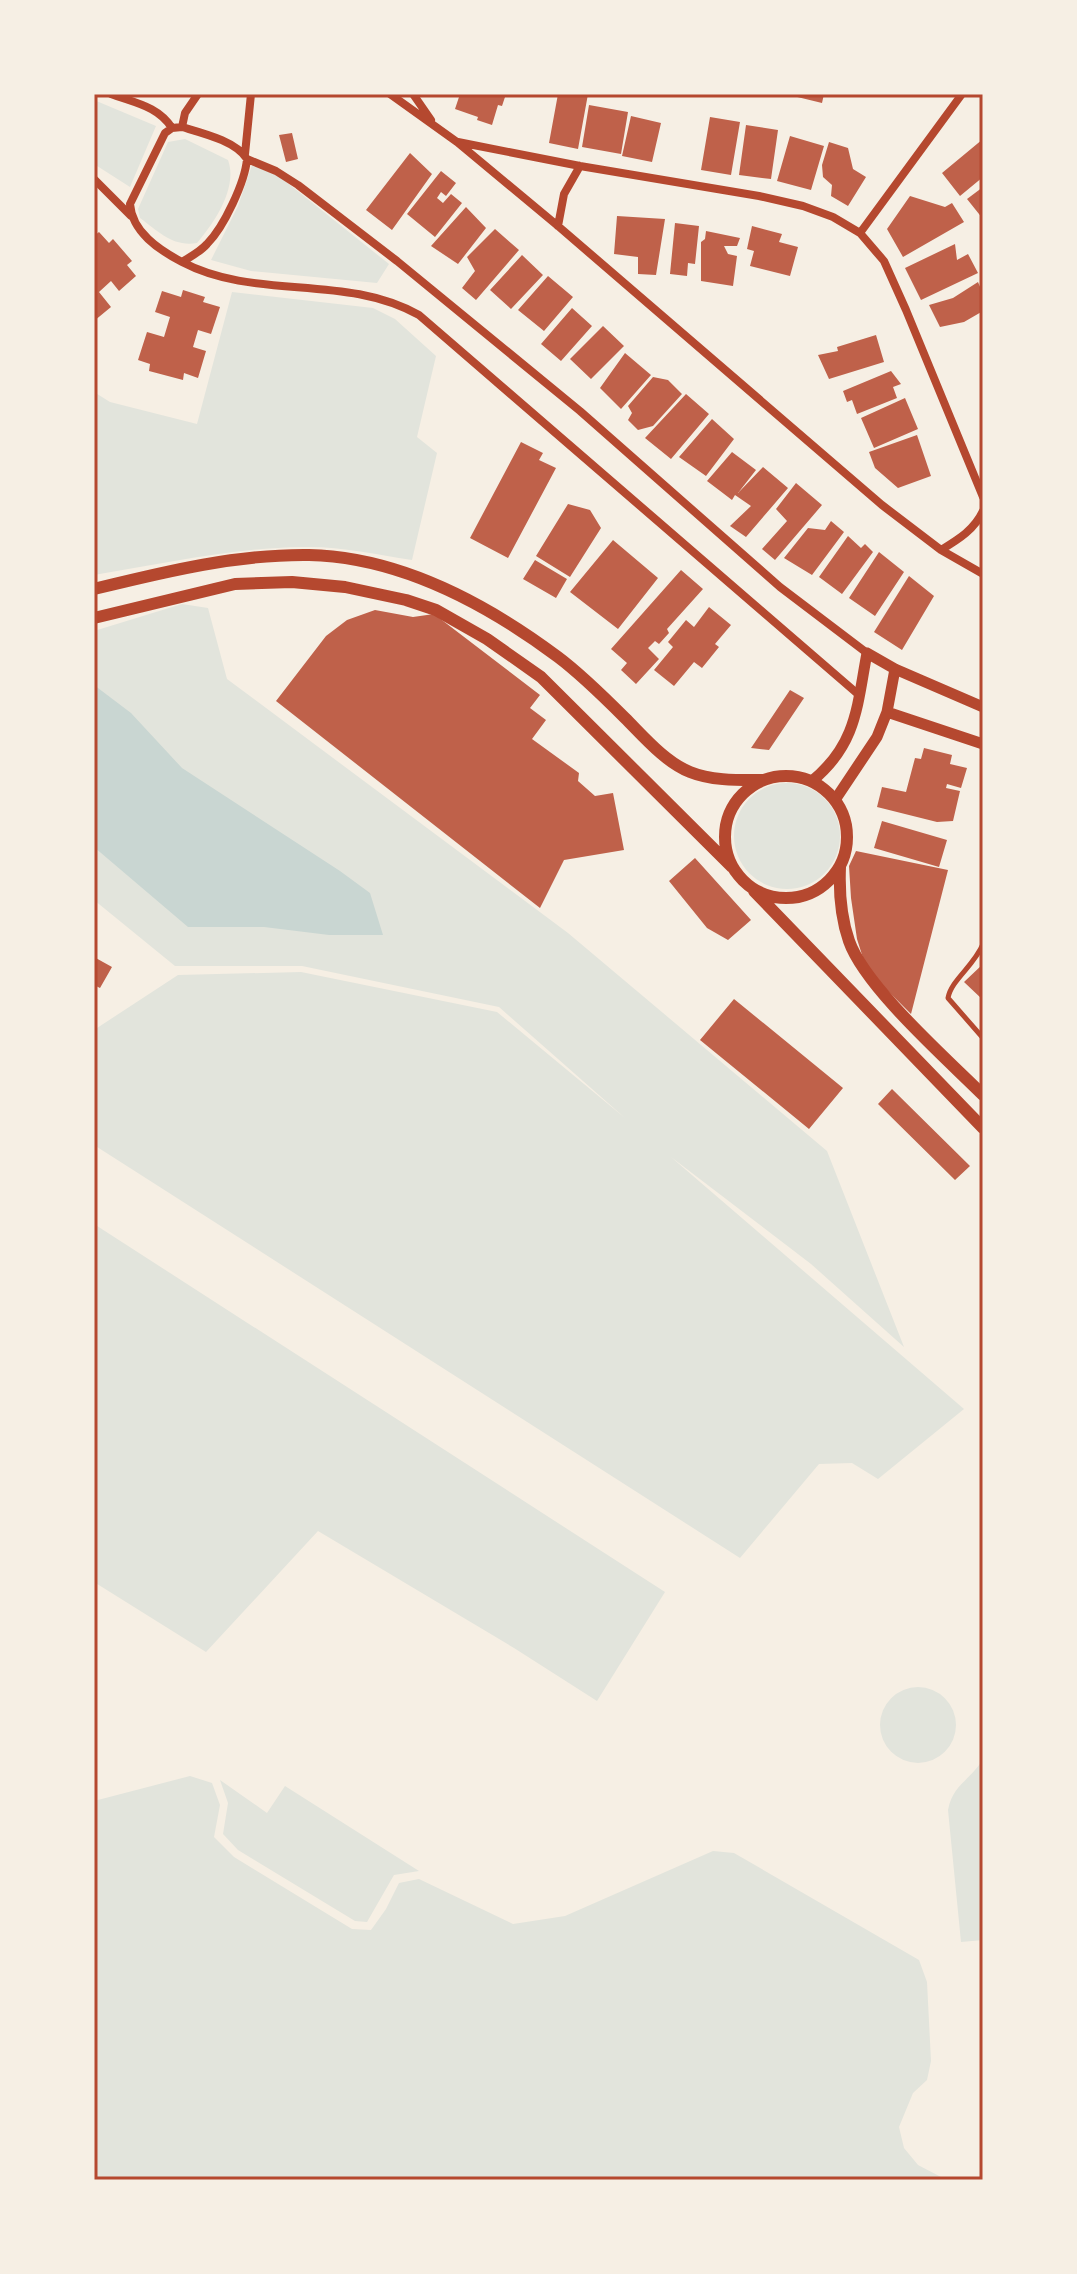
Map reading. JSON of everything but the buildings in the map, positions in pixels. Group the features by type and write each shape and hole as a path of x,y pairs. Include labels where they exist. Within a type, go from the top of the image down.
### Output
{"main road":[{"path":"94,589 208,564 258,558 310,555 353,560 395,570 432,582 559,658 651,744 690,772 712,777 763,780"},
{"path":"94,618 235,584 292,582 345,587 406,600 436,610 487,639 541,677 732,867 983,1128"},
{"path":"732,867 725,847 725,826 732,807 745,791 763,780 796,776 812,781 835,800 842,812 848,840 840,867 841,905 849,942 870,977 983,1095"},
{"path":"752,888 780,898 797,898 814,892 829,881 840,867"}],"street":[{"path":"111,94 155,109 164,115 172,128"},
{"path":"182,127 185,113 198,94"},
{"path":"390,94 457,142 558,226 882,505 941,550 983,574"},
{"path":"413,94 434,124"},
{"path":"860,233 962,94"},
{"path":"182,262 206,246 215,235 236,196 246,157 247,95"},
{"path":"131,216 130,204 136,188 165,133 172,128 182,127 226,143 263,164 298,185 397,261 580,411 780,587 867,653 895,669 983,707"},
{"path":"457,142 773,199 833,217 860,233 884,261 901,297 983,497"},
{"path":"558,226 564,194 580,166"},
{"path":"94,179 160,251 182,262 216,276 247,282 353,291 400,305 419,315 859,695"},
{"path":"941,550 964,536 983,511"},
{"path":"812,781 826,769 849,738 858,709 867,653"},
{"path":"835,800 877,737 887,712 895,669"},
{"path":"887,712 983,744"}],"lane":[{"path":"983,944 974,963 952,985 948,998 983,1038"}],"shaded area":[{"path":"94,100 156,126 130,187 94,164"},
{"path":"185,139 228,160 230,170 227,193 217,215 197,243 188,244 173,241 160,233 140,218 138,209 168,142"},
{"path":"252,165 280,177 389,264 377,283 251,271 211,260 238,206"},
{"path":"232,292 373,308 395,319 436,356 417,437 437,453 412,560 330,548 276,548 197,557 94,575 94,392 110,402 197,424"},
{"path":"182,604 208,608 227,679 568,933 827,1151 904,1347 811,1264 671,1157 964,1409 878,1479 852,1463 819,1464 740,1558 94,1145 94,1030 178,975 301,972 497,1012 625,1118 499,1007 302,966 175,966 94,900 94,631"},
{"path":"94,685 131,713 182,768 370,893 383,935 329,935 264,927 188,927 94,847"},
{"path":"787,783 807,787 825,798 836,816 840,836 836,856 825,874 807,885 787,889 767,885 749,874 738,856 734,836 738,816 749,798 767,787"},
{"path":"94,1224 665,1592 597,1701 318,1531 206,1652 94,1582"},
{"path":"911,1687 925,1687 939,1693 950,1704 956,1725 953,1740 945,1752 925,1763 911,1763 897,1757 886,1746 880,1732 880,1718 886,1704 897,1693"},
{"path":"983,1759 983,1940 961,1942 948,1810 958,1788"},
{"path":"190,1776 212,1783 220,1805 214,1837 234,1857 352,1929 371,1930 399,1883 419,1879 513,1924 565,1916 713,1851 734,1853 919,1960 927,1982 931,2061 927,2080 913,2093 899,2127 904,2148 918,2165 941,2177 975,2180 94,2180 94,1801"},
{"path":"220,1780 267,1813 285,1786 419,1871 394,1875 367,1922 355,1921 238,1850 223,1834 228,1803"}]}
